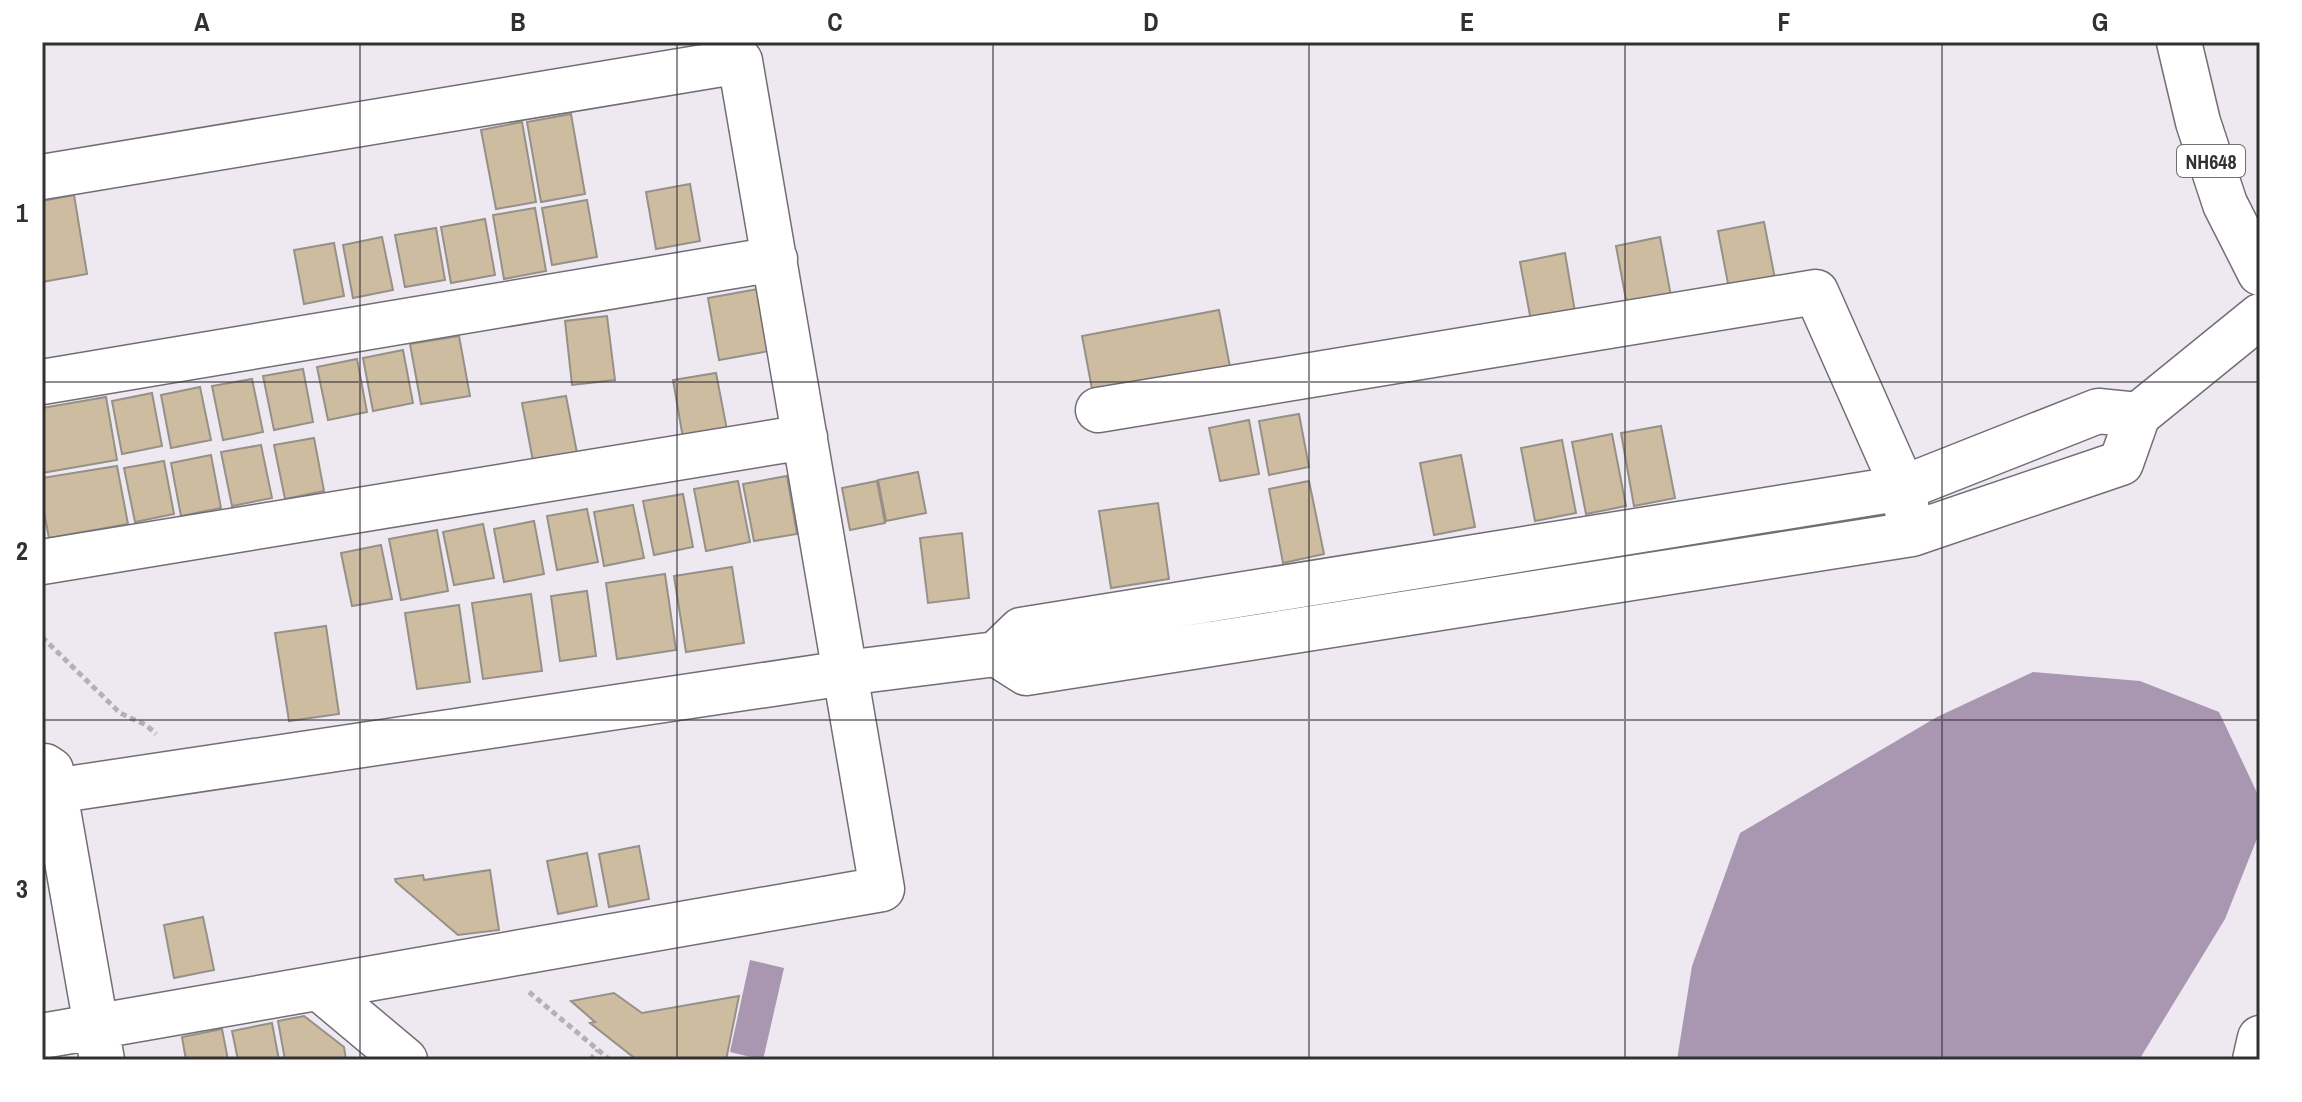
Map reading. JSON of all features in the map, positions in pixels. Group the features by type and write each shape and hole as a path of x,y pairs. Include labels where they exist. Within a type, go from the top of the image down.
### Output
{"main road":[{"name":"NH648","path":"2179,42 2198,122 2225,204 2260,273"},
{"path":"42,177 740,61 882,889 319,988 99,1043 42,1036"},
{"path":"42,382 775,259"},
{"path":"1098,410 1816,292 1903,488 1912,534"},
{"path":"996,654 1026,673 1912,534 2121,463 2138,415 2260,316"},
{"path":"99,1043 48,778 171,774 845,673 996,654 1021,630 1903,488 2098,411 2138,415"},
{"path":"42,562 805,437"},
{"path":"319,988 405,1060"},
{"path":"2255,1060 2260,1038"}],"path":[{"path":"42,637 120,713 146,725 163,740 171,774"},
{"path":"489,958 610,1060"},
{"path":"590,1060 598,1050"}],"shaded area":[{"path":"2033,672 2140,681 2219,712 2260,799 2260,831 2225,919 2139,1060 1677,1060 1692,966 1740,833 1937,717"},
{"path":"750,960 784,968 763,1060 730,1052"}],"building":[{"path":"571,114 585,194 541,202 527,122"},
{"path":"522,122 536,202 496,209 481,130"},
{"path":"690,184 700,241 656,249 646,192"},
{"path":"74,195 87,274 42,282 42,201"},
{"path":"587,200 597,257 552,265 542,208"},
{"path":"535,208 546,271 504,279 493,215"},
{"path":"485,219 495,275 451,283 441,227"},
{"path":"1764,222 1776,284 1730,294 1718,231"},
{"path":"436,228 445,280 405,287 395,235"},
{"path":"382,237 393,290 353,298 343,245"},
{"path":"1660,237 1671,296 1627,305 1616,246"},
{"path":"334,243 344,296 304,304 294,250"},
{"path":"1565,253 1576,318 1532,326 1520,262"},
{"path":"758,289 769,351 719,360 708,298"},
{"path":"1219,310 1230,367 1093,394 1082,336"},
{"path":"607,316 615,380 572,385 565,321"},
{"path":"459,336 470,396 421,404 410,344"},
{"path":"403,350 413,403 373,411 363,358"},
{"path":"357,359 367,412 328,420 317,367"},
{"path":"303,369 313,422 274,430 263,376"},
{"path":"716,373 727,430 683,438 673,380"},
{"path":"252,379 263,432 223,440 212,386"},
{"path":"200,387 211,440 171,448 161,395"},
{"path":"152,393 162,446 122,454 112,401"},
{"path":"566,396 577,453 533,461 522,403"},
{"path":"106,397 117,460 42,473 42,408"},
{"path":"1299,414 1309,467 1269,475 1259,421"},
{"path":"1249,420 1259,474 1220,481 1209,428"},
{"path":"1661,426 1675,498 1634,506 1621,433"},
{"path":"1612,434 1626,506 1586,514 1572,442"},
{"path":"314,438 324,491 285,499 274,445"},
{"path":"1562,440 1576,513 1535,521 1521,448"},
{"path":"261,445 272,498 232,506 221,452"},
{"path":"211,455 221,508 181,516 171,463"},
{"path":"1461,455 1475,527 1434,535 1420,463"},
{"path":"164,461 174,514 135,522 124,468"},
{"path":"117,466 128,524 49,538 42,502 42,478"},
{"path":"918,472 926,513 886,521 878,480"},
{"path":"787,476 797,534 754,541 743,484"},
{"path":"738,481 750,542 706,551 694,489"},
{"path":"877,481 885,523 850,530 842,488"},
{"path":"1309,481 1324,554 1283,563 1269,489"},
{"path":"683,494 693,547 654,555 643,501"},
{"path":"1158,503 1169,579 1111,588 1099,511"},
{"path":"633,505 644,558 604,566 594,512"},
{"path":"587,509 598,562 557,570 547,516"},
{"path":"534,521 544,574 504,582 494,529"},
{"path":"483,524 494,578 454,585 443,532"},
{"path":"437,530 448,591 401,600 389,539"},
{"path":"962,533 969,598 928,603 920,538"},
{"path":"381,545 392,599 352,606 341,553"},
{"path":"732,567 744,643 686,652 674,576"},
{"path":"665,574 676,650 617,659 606,583"},
{"path":"587,591 596,656 560,661 551,596"},
{"path":"531,594 542,671 483,679 472,603"},
{"path":"459,605 470,682 417,689 405,613"},
{"path":"326,626 339,714 289,721 275,633"},
{"path":"639,846 649,899 609,907 599,854"},
{"path":"587,853 597,906 558,914 547,861"},
{"path":"490,870 499,930 458,935 395,879 423,875 424,880"},
{"path":"203,917 214,970 174,978 164,925"},
{"path":"614,993 642,1013 739,996 726,1060 637,1060 590,1023 595,1022 571,1001"},
{"path":"304,1016 344,1047 346,1060 285,1060 278,1021"},
{"path":"272,1023 279,1060 238,1060 232,1031"},
{"path":"222,1029 228,1060 186,1060 182,1037"}]}
